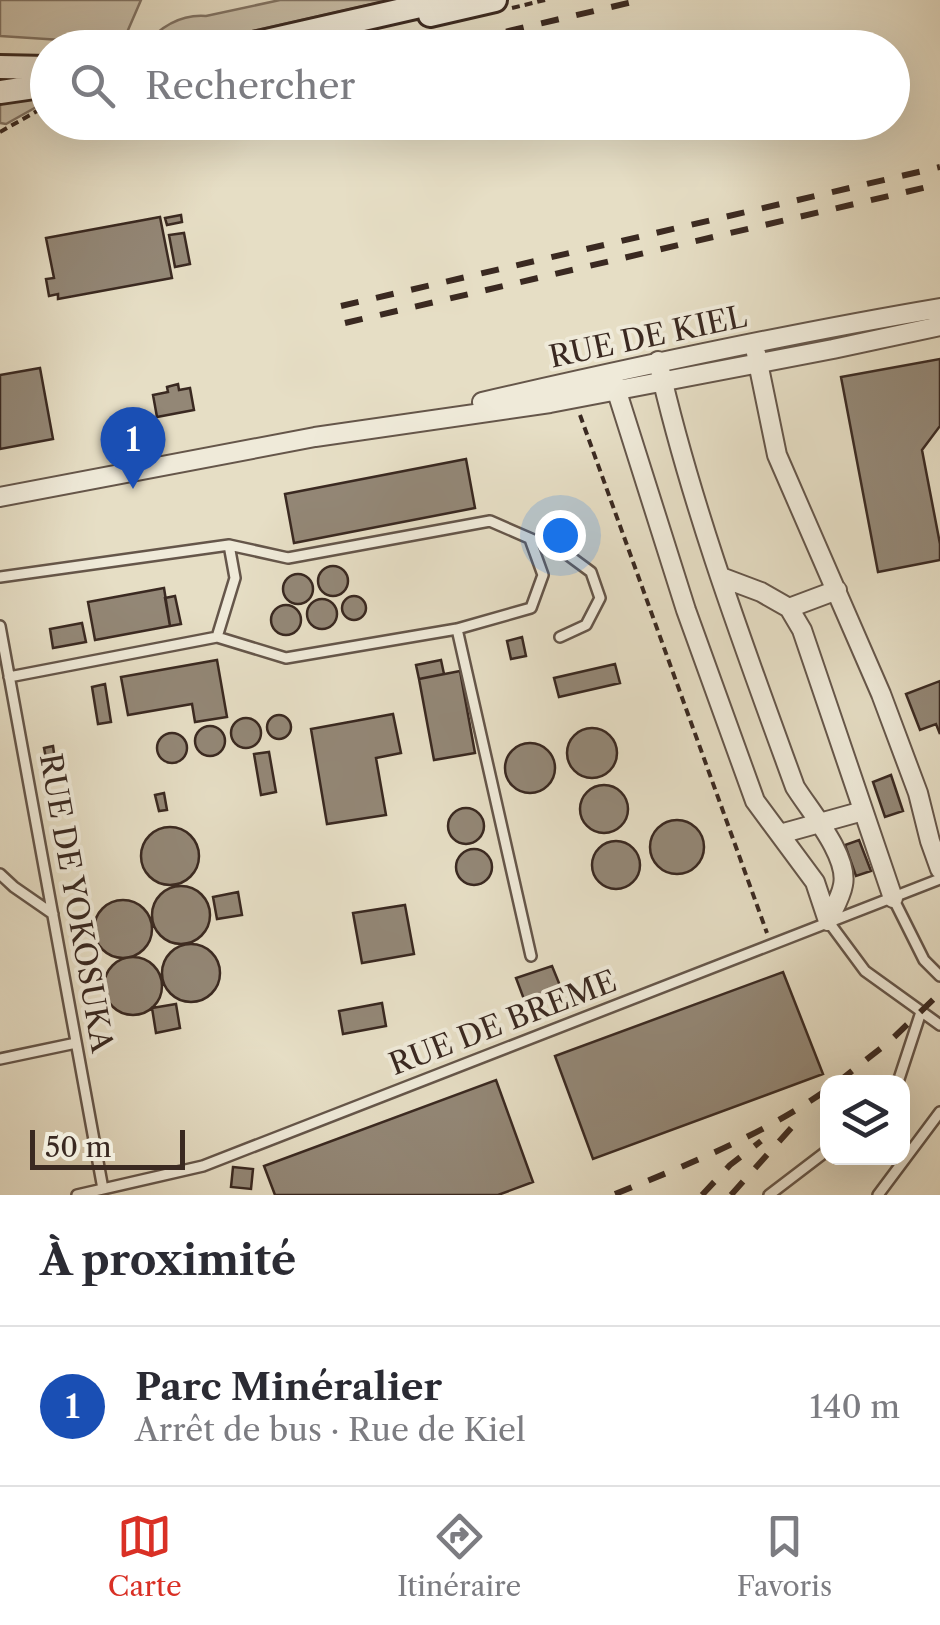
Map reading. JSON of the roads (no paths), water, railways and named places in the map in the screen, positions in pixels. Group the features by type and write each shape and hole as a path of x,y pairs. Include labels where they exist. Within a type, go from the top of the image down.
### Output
{"main road":[{"path":"315,30 446,0"},
{"path":"364,30 495,0"},
{"path":"0,67 30,68"},
{"path":"0,92 30,88"}],"street":[{"name":"RUE DE KIEL","path":"0,497 614,381 754,342 940,308"},
{"name":"RUE DE KIEL","path":"660,370 758,364 940,326"},
{"path":"754,342 777,454 861,643 908,767 940,869"},
{"path":"660,370 699,515 795,788 842,866 844,884 828,921"},
{"name":"RUE DE KIEL","path":"369,428 550,403 614,381"},
{"path":"614,381 680,594 755,801 815,882 828,921"},
{"path":"721,577 789,608 802,630 893,898"},
{"path":"789,608 837,590"},
{"path":"780,834 863,811"}],"lane":[{"path":"0,578 228,544 288,558 490,522 568,555 591,572 600,598 586,625 560,638"},
{"path":"9,678 217,637 286,658 457,629 531,608 543,575 530,539"},
{"path":"217,637 235,578 228,544"},
{"name":"RUE DE YOKOSUKA","path":"0,626 103,1190"},
{"path":"457,629 531,956"},
{"path":"0,703 14,701"},
{"path":"0,874 52,914"},
{"name":"RUE DE BREME","path":"77,1195 202,1166 940,879"},
{"path":"893,898 924,960 940,976"},
{"path":"828,921 865,972 940,1024"},
{"path":"900,1075 921,1012"},
{"path":"0,1059 76,1043"},
{"path":"878,1195 940,1112"},
{"path":"769,1195 820,1156"}],"railway":[{"path":"513,30 641,0"},
{"path":"341,306 940,167"},
{"path":"345,323 940,184"},
{"path":"847,1075 940,993"},
{"path":"615,1194 752,1135 820,1094"},
{"path":"731,1195 802,1116"},
{"path":"702,1195 730,1165 761,1141"}],"place":[{"name":"Parc Minéralier","path":"133,489"}]}
